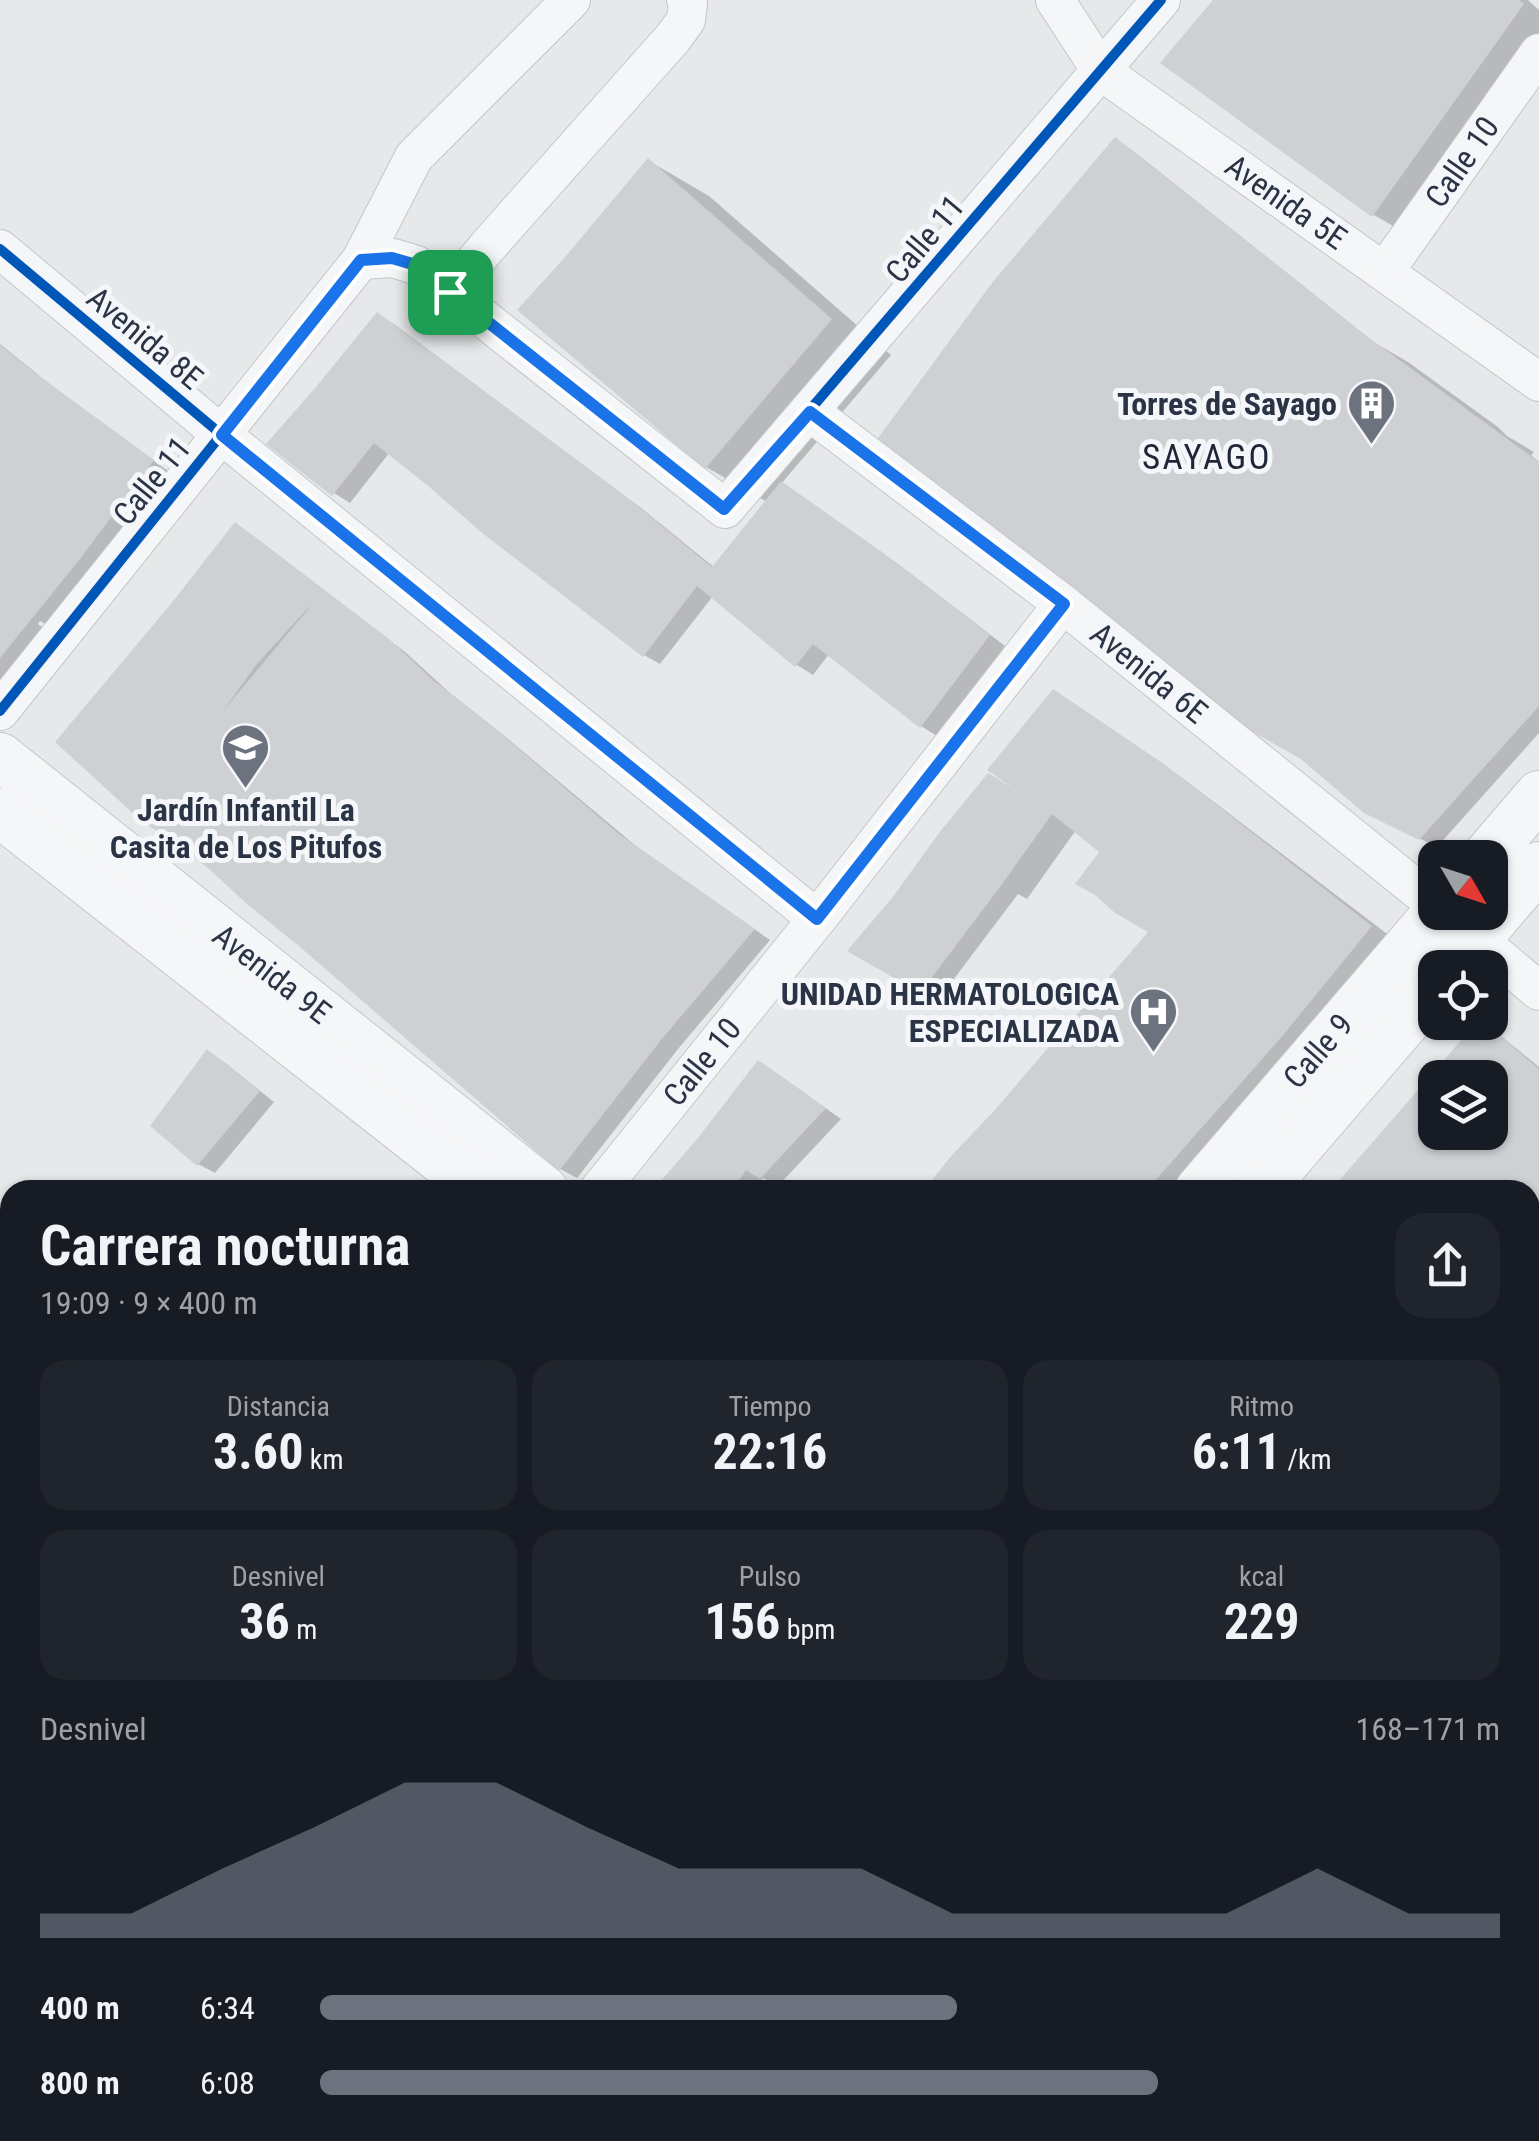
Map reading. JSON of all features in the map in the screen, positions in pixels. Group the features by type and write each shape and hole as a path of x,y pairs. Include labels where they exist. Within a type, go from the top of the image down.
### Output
{"street":[{"name":"Calle 11","path":"0,712 222,435 377,259 414,157 571,0"},
{"path":"377,259 416,265 450,292 674,38 686,20 686,0"},
{"name":"Avenida 5E","path":"1055,0 1100,71 1539,382"},
{"name":"Calle 11","path":"450,292 724,509 1161,0"},
{"name":"Calle 10","path":"1385,272 1539,53"},
{"name":"Avenida 8E","path":"0,249 222,435 817,919"},
{"name":"Avenida 6E","path":"810,412 1064,604 1418,890"},
{"name":"Calle 10","path":"608,1180 1064,604"},
{"name":"Avenida 9E","path":"0,758 531,1180"},
{"path":"1500,840 1539,795"},
{"name":"Avenida 9E","path":"0,813 467,1180"},
{"name":"Calle 9","path":"1209,1180 1453,933 1539,866"},
{"path":"1453,933 1539,991"},
{"name":"Calle 9","path":"1270,1180 1418,1008"}],"building":[{"path":"1213,0 1519,0 1524,4 1372,217 1160,63"},
{"path":"1115,137 1361,332 1539,462 1539,706 1419,840 1364,813 1301,759 1232,720 873,445 992,283"},
{"path":"648,158 832,319 705,469 517,310"},
{"path":"377,312 624,495 712,567 781,481 990,635 920,728 813,644 795,667 697,586 643,657 481,532 374,443 332,496 266,444"},
{"path":"0,345 154,460 0,658"},
{"path":"235,522 389,639 619,834 755,929 661,1040 559,1171 208,868 137,817 55,742","holes":["310,607 223,711 256,665"]},
{"path":"1053,689 1164,764 1372,926 1156,1180 932,1180 1148,932 1075,884 1099,852 1052,814 920,993 847,951 988,773 1016,790 987,770"},
{"path":"1461,1040 1505,1040 1539,1069 1539,1180 1340,1180 1418,1090 1418,1150 1508,1150 1508,1060 1444,1060"},
{"path":"207,1049 260,1091 197,1166 150,1126"},
{"path":"758,1060 826,1108 760,1179 746,1170 740,1180 662,1180"}],"cycle path":[{"path":"0,711 361,260 393,258 416,265 725,509 1161,0"},
{"path":"0,249 222,435 817,919"}],"place":[{"name":"Torres de Sayago","path":"1372,446"},
{"name":"Jardín Infantil La Casita de Los Pitufos","path":"246,790"},
{"name":"UNIDAD HERMATOLOGICA ESPECIALIZADA","path":"1154,1054"}],"district":[{"name":"SAYAGO","path":"1207,457"}],"route":[{"path":"392,258 416,265 450,292 724,509 810,412 1064,604 817,919 222,435 361,260 392,258"}]}
